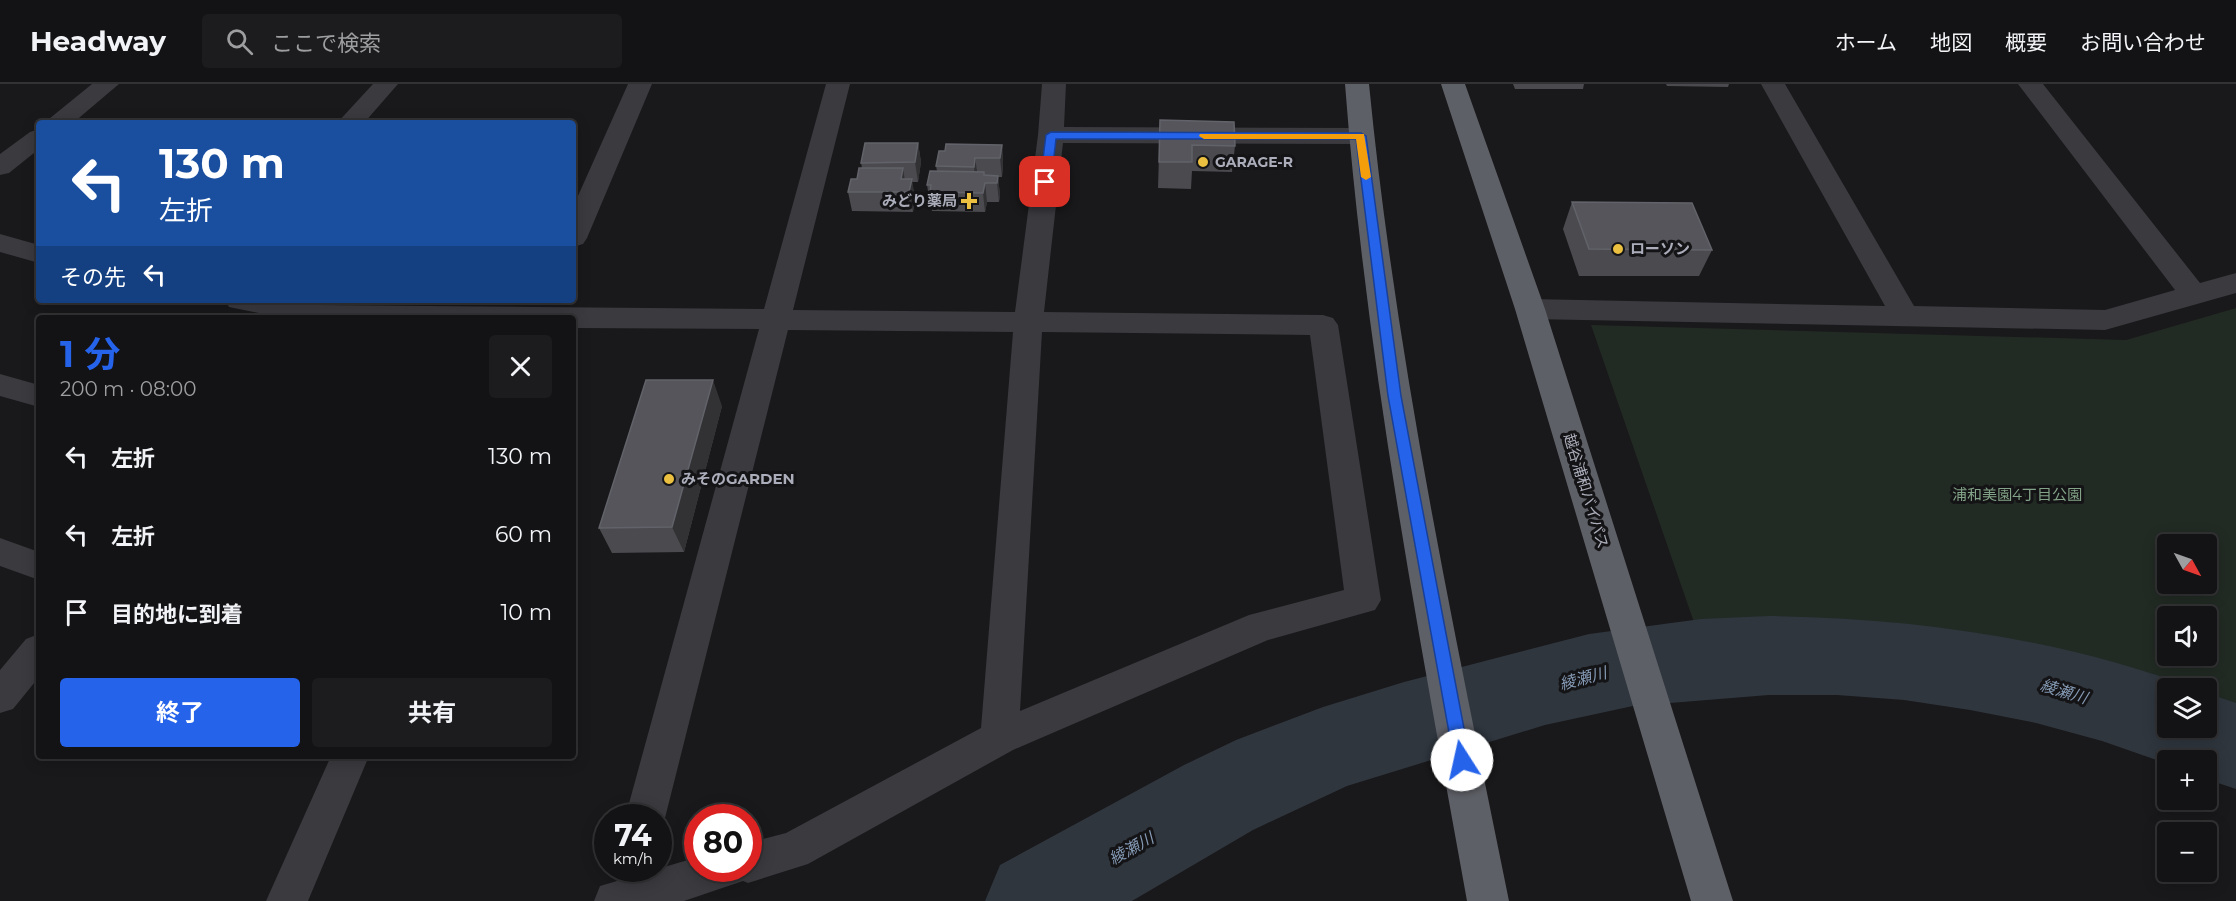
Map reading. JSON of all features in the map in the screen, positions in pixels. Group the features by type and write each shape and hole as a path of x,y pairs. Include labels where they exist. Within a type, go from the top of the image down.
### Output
{"highway":[{"path":"1357,84 1361,136 1395,396 1488,901"},
{"name":"越谷浦和バイパス","path":"1453,84 1530,309 1710,896"}],"street":[{"path":"61,120 107,84"},
{"path":"353,120 386,84"},
{"path":"576,231 640,84"},
{"path":"649,804 838,84"},
{"path":"999,738 1028,322 1051,135 1054,84"},
{"path":"1773,84 1905,316"},
{"path":"2030,84 2194,295"},
{"path":"1051,135 1361,136"},
{"path":"0,167 36,139"},
{"path":"0,243 36,253"},
{"path":"1530,309 2105,320 2236,283"},
{"path":"254,303 314,315"},
{"path":"374,315 541,312 776,320 1323,325 1363,600 1262,626 999,738 794,850 762,859"},
{"path":"0,385 36,395"},
{"path":"0,552 36,565"},
{"path":"0,697 36,654"},
{"path":"287,901 349,759"},
{"path":"624,889 684,877"}],"green space":[{"name":"浦和美園4丁目公園","path":"2236,308 2236,716 2217,710 2217,678 2157,678 2157,692 2055,660 1861,627 1698,634 1591,325 2126,340"}],"building":[{"path":"1160,120 1234,122 1235,146 1192,145 1192,162 1159,162"},
{"path":"865,143 918,143 915,162 861,163"},
{"path":"946,144 1002,145 1000,158 975,158 974,167 936,166 939,151 945,151"},
{"path":"859,168 903,168 901,179 912,179 909,192 848,192 851,179 857,179"},
{"path":"930,171 984,172 984,175 998,176 997,183 985,183 983,193 930,192 931,185 927,185"},
{"path":"1572,202 1692,203 1712,250 1589,249"},
{"path":"646,380 713,380 672,527 599,528"}],"waterway":[{"name":"綾瀬川","path":"1037,901 1192,811 1296,761 1350,741 1432,717 1567,679 1633,666 1769,655 1837,656 1904,661 1970,670 2036,683 2157,718"},
{"name":"綾瀬川","path":"2213,738 2236,746"}],"slow traffic":[{"path":"1204,136 1361,136 1366,177"}],"place":[{"name":"GARAGE-R","path":"1203,162"},
{"name":"みどり薬局","path":"969,201"},
{"name":"ローソン","path":"1618,249"},
{"name":"みそのGARDEN","path":"669,479"}],"route":[{"path":"1045,182 1051,135 1361,136 1395,396 1462,760"}]}
